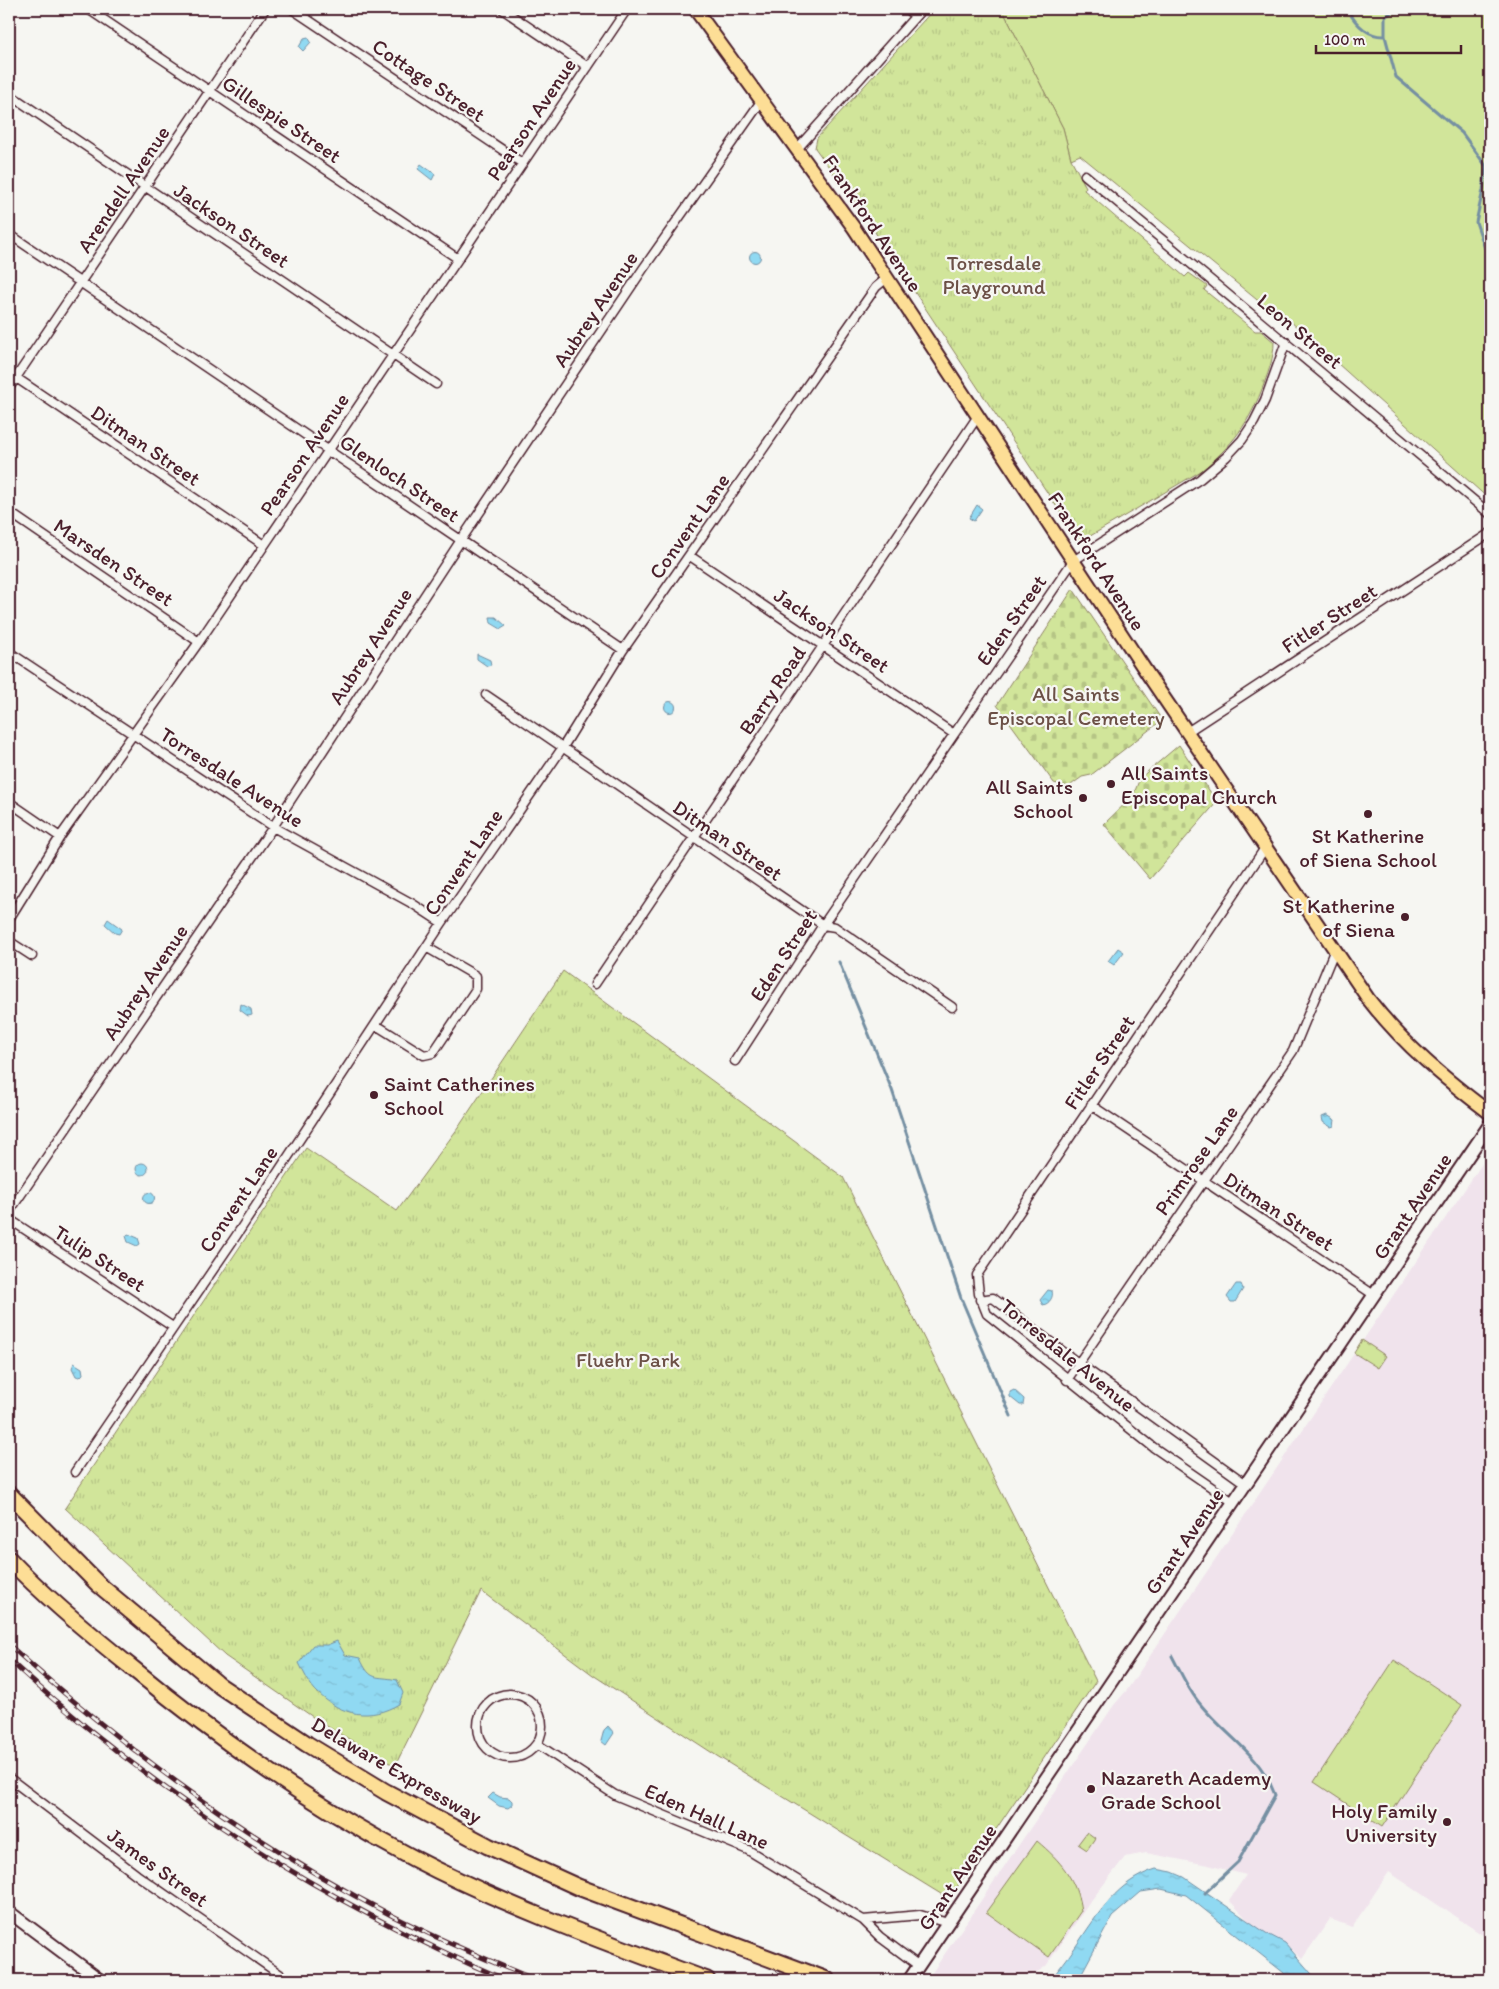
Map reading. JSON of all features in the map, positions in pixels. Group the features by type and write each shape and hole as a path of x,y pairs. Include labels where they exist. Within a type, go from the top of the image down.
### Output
{"highway":[{"name":"Delaware Expressway","path":"9,1494 98,1584 220,1686 303,1741 386,1792 488,1846 578,1887 827,1980"},
{"path":"9,1558 106,1647 196,1720 260,1766 329,1809 413,1858 547,1920 707,1980"}],"main road":[{"name":"Frankford Avenue","path":"695,9 797,149 887,278 1187,732 1377,1010 1404,1041 1444,1078 1490,1113"}],"street":[{"name":"Gillespie Street","path":"88,9 457,258"},
{"name":"Arendell Avenue","path":"9,388 12,375 80,282 266,9"},
{"name":"Cottage Street","path":"292,9 522,163"},
{"path":"502,9 588,67"},
{"name":"Pearson Avenue","path":"9,919 60,837 199,642 391,355 627,9"},
{"path":"907,9 915,16"},
{"path":"797,149 922,9"},
{"name":"Jackson Street","path":"9,94 436,384"},
{"name":"Aubrey Avenue","path":"9,1212 273,827 461,540 643,269 762,100"},
{"name":"Leon Street","path":"1086,175 1490,514"},
{"name":"Glenloch Street","path":"9,234 623,650"},
{"name":"Convent Lane","path":"75,1472 442,923 563,747 623,650 876,287 887,278"},
{"name":"Eden Street","path":"735,1061 823,925 1073,561 1200,479 1226,457 1242,440 1254,422 1265,400 1286,342"},
{"name":"Ditman Street","path":"12,375 264,545"},
{"name":"Barry Road","path":"595,984 978,416"},
{"name":"Marsden Street","path":"9,512 199,642"},
{"name":"Fitler Street","path":"1187,732 1490,534"},
{"name":"Jackson Street","path":"690,556 954,734"},
{"name":"Torresdale Avenue","path":"9,652 273,827 413,904 442,923"},
{"name":"Ditman Street","path":"486,695 693,838 823,925 835,927 952,1007"},
{"path":"9,802 60,837"},
{"name":"Fitler Street","path":"980,1300 977,1275 981,1266 1265,848"},
{"path":"9,941 32,956"},
{"path":"376,1024 424,1055 429,1055 433,1053 476,989 476,976 426,947"},
{"name":"Primrose Lane","path":"1067,1380 1293,1051 1335,950"},
{"name":"Ditman Street","path":"1091,1105 1202,1182 1374,1295"},
{"name":"Grant Avenue","path":"909,1980 1490,1124"},
{"name":"Tulip Street","path":"9,1219 173,1327"},
{"name":"Torresdale Avenue","path":"1233,1502 1153,1447 1067,1380 987,1314 980,1300 993,1298 1078,1363 1246,1484"},
{"path":"506,1694 519,1695 531,1701 539,1712 542,1725 537,1744 527,1753 515,1758 495,1754 485,1746 479,1734 479,1720 484,1708 494,1699 506,1694"},
{"name":"Eden Hall Lane","path":"537,1744 615,1795 748,1850 863,1920 880,1937 919,1966"},
{"name":"James Street","path":"9,1778 138,1875 288,1980"},
{"path":"9,1912 100,1980"},
{"path":"863,1920 920,1915 948,1923"}],"shaded area":[{"path":"1490,1152 1490,1940 1389,1872 1352,1927 1330,1919 1302,1959 1289,1947 1258,1931 1229,1900 1246,1875 1208,1865 1146,1853 1125,1857 1090,1902 1046,1966 1036,1973 1023,1980 927,1980 1114,1705 1127,1690"}],"green space":[{"name":"Torresdale Playground","path":"934,9 1002,9 1063,128 1071,159 1086,187 1084,190 1185,277 1189,273 1207,286 1204,290 1255,331 1261,331 1274,342 1271,363 1259,398 1246,422 1231,443 1201,471 1080,542 859,208 815,148 817,138"},
{"path":"1002,9 1490,9 1490,500 1280,312 1273,313 1080,155 1071,159 1063,128"},
{"name":"All Saints Episcopal Cemetery","path":"1073,589 1162,720 1091,775 1082,777 1068,787 1054,783 997,705"},
{"name":"All Saints Episcopal Cemetery","path":"1179,745 1217,802 1150,879 1104,824 1133,796 1140,778"},
{"name":"Fluehr Park","path":"563,971 843,1177 1096,1681 949,1899 717,1756 593,1675 481,1591 395,1766 323,1724 225,1656 65,1508 306,1148 397,1211 458,1128"},
{"path":"1362,1340 1386,1356 1378,1368 1354,1353"},
{"path":"1394,1660 1462,1705 1382,1827 1314,1782"},
{"path":"1087,1832 1095,1838 1087,1850 1078,1844"},
{"path":"1037,1841 1060,1864 1072,1881 1081,1911 1049,1957 986,1912"}],"water":[{"path":"308,37 311,42 303,51 299,47 304,38"},
{"path":"421,164 435,174 432,180 418,169"},
{"path":"755,251 761,257 755,263 749,257"},
{"path":"977,505 982,509 974,521 969,518"},
{"path":"490,617 496,617 506,626 501,629 491,623"},
{"path":"477,654 490,660 491,665 487,666 477,659"},
{"path":"670,701 676,707 670,713 664,707"},
{"path":"108,919 122,929 119,934 115,933 105,924"},
{"path":"1118,948 1124,952 1114,965 1108,961"},
{"path":"241,1004 251,1009 252,1015 248,1016 240,1010"},
{"path":"1327,1115 1335,1120 1334,1126 1331,1127 1323,1122 1322,1117"},
{"path":"144,1163 147,1164 147,1174 140,1175 137,1174 136,1167 137,1164"},
{"path":"149,1192 155,1198 149,1204 143,1198"},
{"path":"128,1234 138,1238 140,1244 137,1246 128,1242 126,1236"},
{"path":"1236,1284 1241,1284 1243,1289 1235,1302 1231,1302 1227,1297"},
{"path":"1048,1290 1052,1291 1052,1298 1043,1305 1040,1300"},
{"path":"74,1363 82,1368 83,1374 80,1377 76,1376 72,1368"},
{"path":"1014,1390 1024,1399 1023,1405 1020,1405 1010,1397 1010,1392"},
{"path":"337,1641 345,1655 360,1658 371,1675 397,1680 403,1693 399,1704 377,1713 357,1714 337,1707 315,1690 299,1663 313,1645 327,1645"},
{"path":"608,1726 614,1733 606,1745 601,1741 604,1730"},
{"path":"493,1793 500,1797 509,1798 512,1801 512,1805 508,1808 499,1806 488,1798"},
{"path":"1156,1869 1172,1872 1184,1877 1266,1933 1285,1943 1317,1980 1289,1980 1284,1973 1186,1895 1161,1889 1141,1892 1112,1917 1078,1980 1050,1980 1092,1922 1119,1890 1142,1874"}],"waterway":[{"path":"1347,9 1367,32 1385,36"},
{"path":"1396,9 1385,17 1385,36 1396,77 1462,133 1486,166 1476,222 1490,263"},
{"path":"839,962 892,1090 961,1298 1011,1416"},
{"path":"1172,1656 1197,1700 1260,1767 1275,1795 1238,1862 1205,1893"}],"railway":[{"path":"9,1645 53,1684 144,1758 239,1826 339,1887 391,1915 463,1949 536,1980"},
{"path":"9,1660 124,1757 183,1801 244,1841 306,1880 370,1915 437,1949 506,1980"}],"place":[{"name":"All Saints Episcopal Church","path":"1111,784"},
{"name":"All Saints School","path":"1083,798"},
{"name":"St Katherine of Siena School","path":"1368,814"},
{"name":"St Katherine of Siena","path":"1405,917"},
{"name":"Saint Catherines School","path":"374,1095"},
{"name":"Nazareth Academy Grade School","path":"1091,1789"},
{"name":"Holy Family University","path":"1447,1822"}]}
